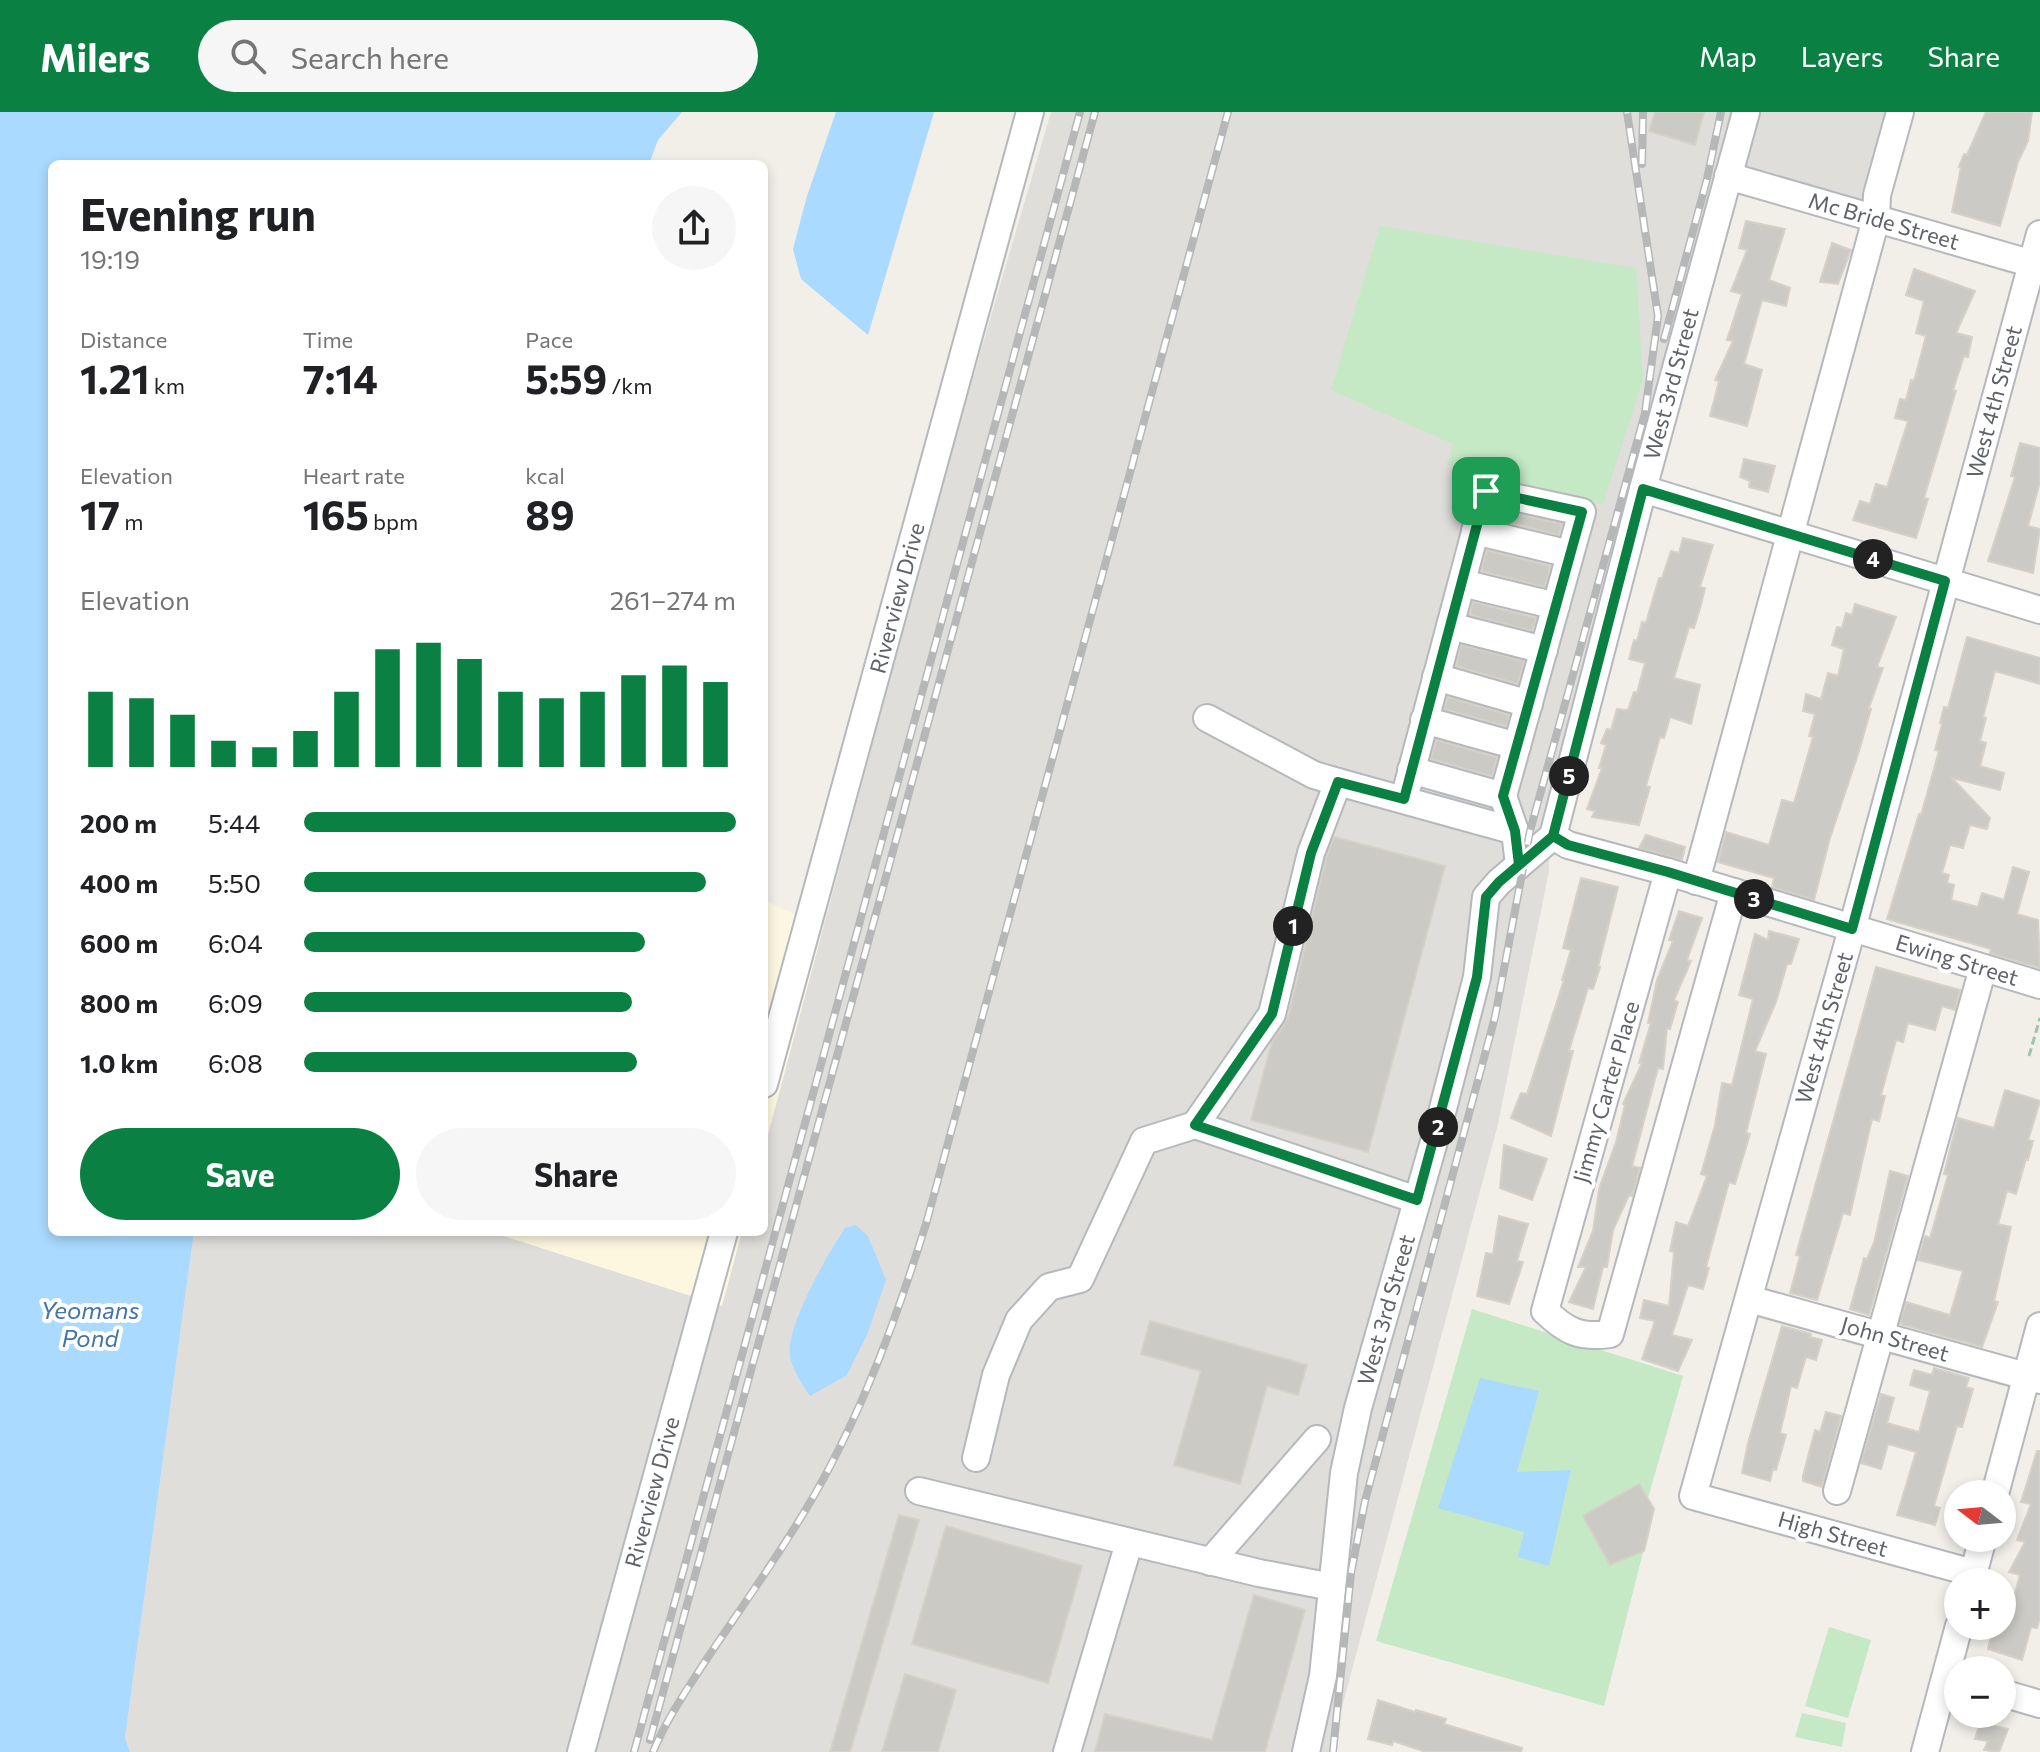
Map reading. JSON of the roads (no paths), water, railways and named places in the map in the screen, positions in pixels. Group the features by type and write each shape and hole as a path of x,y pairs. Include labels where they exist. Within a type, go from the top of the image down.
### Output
{"street":[{"name":"Riverview Drive","path":"768,1069 1030,112"},
{"name":"West 3rd Street","path":"1306,1752 1323,1676 1344,1473 1358,1408 1477,977 1486,897 1553,836 1643,489 1746,112"},
{"path":"1696,881 1876,219 1877,195 1900,112"},
{"name":"Mc Bride Street","path":"1728,176 2036,265"},
{"name":"West 4th Street","path":"1693,1496 1852,929 1945,581 2036,265 2040,234"},
{"path":"1643,489 2040,610"},
{"path":"1404,799 1486,491 1582,512 1503,796 1515,831 1519,865"},
{"path":"1475,531 1570,554"},
{"path":"1462,583 1556,606"},
{"path":"1450,626 1544,650"},
{"path":"1436,677 1529,704"},
{"path":"1207,718 1314,775 1515,831"},
{"path":"1424,720 1517,746"},
{"path":"1411,770 1503,796"},
{"path":"1195,1125 1272,1014 1311,853 1338,782"},
{"name":"Ewing Street","path":"1553,836 1568,845 1668,872 2040,985"},
{"name":"Jimmy Carter Place","path":"1668,872 1545,1311 1557,1323 1586,1337 1610,1334 1734,892"},
{"path":"1837,1491 1983,968"},
{"path":"976,1458 996,1375 1019,1320 1049,1287 1080,1279 1144,1141 1195,1125 1417,1200"},
{"name":"Riverview Drive","path":"581,1752 723,1236"},
{"name":"John Street","path":"1749,1299 2033,1378"},
{"path":"2000,1480 2033,1378 2040,1326"},
{"path":"1210,1562 1317,1439"},
{"path":"919,1491 1210,1562 1332,1587"},
{"name":"High Street","path":"1693,1496 1944,1570"},
{"path":"1067,1752 1129,1543"},
{"path":"2016,1697 2040,1704"},
{"path":"1925,1752 1944,1701"}],"water":[{"name":"Yeomans Pond","path":"0,112 682,112 658,140 650,160 48,160 48,1236 193,1236 125,1738 130,1752 0,1752"},
{"path":"836,112 934,112 868,335 801,279 793,249 807,196"},
{"path":"856,1225 868,1236 886,1280 867,1335 847,1375 810,1396 790,1357 794,1328 809,1291 845,1228"},
{"path":"1480,1378 1539,1391 1517,1472 1571,1470 1549,1566 1518,1557 1524,1532 1438,1508"}],"railway":[{"path":"634,1752 1080,112"},
{"path":"650,1740 1095,112"},
{"path":"653,1752 678,1703 812,1499 862,1400 903,1295 926,1224 1228,112"},
{"path":"1333,1752 1351,1573 1365,1501 1495,1017 1530,831 1645,413 1658,316 1627,112"},
{"path":"1642,164 1643,112"},
{"path":"1664,339 1707,179 1721,112"}]}
